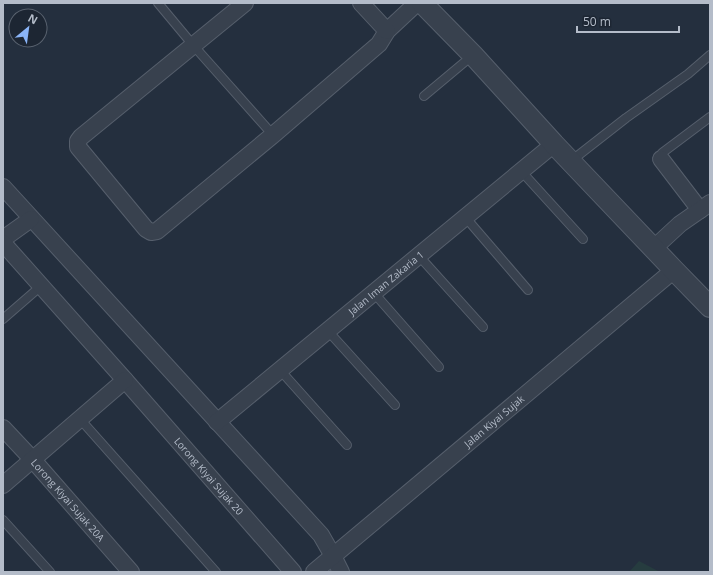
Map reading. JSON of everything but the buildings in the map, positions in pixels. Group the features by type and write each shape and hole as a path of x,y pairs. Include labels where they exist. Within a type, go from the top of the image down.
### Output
{"street":[{"path":"245,3 81,137 78,142 78,147 146,229 151,232 157,231 273,135 379,44 387,31 422,3 473,55 554,144 710,307"},
{"path":"361,3 387,31"},
{"name":"Jalan Iman Zakaria 1","path":"217,422 522,172 554,144"},
{"path":"654,248 680,224 705,206 661,160"},
{"path":"3,187 321,535 341,572"},
{"path":"3,239 31,219"},
{"name":"Lorong Kiyai Sujak 20","path":"3,243 293,572"},
{"name":"Jalan Kiyai Sujak","path":"314,572 674,270"},
{"path":"3,485 125,380"},
{"name":"Lorong Kiyai Sujak 20A","path":"3,428 131,572"}],"lane":[{"path":"158,3 273,135"},
{"path":"424,96 473,55"},
{"path":"571,161 626,118 688,74 710,55"},
{"path":"661,160 662,153 710,117"},
{"path":"522,172 583,240"},
{"path":"466,218 528,290"},
{"path":"419,256 482,327"},
{"path":"3,319 41,286"},
{"path":"374,293 439,367"},
{"path":"328,331 394,405"},
{"path":"280,370 347,445"},
{"path":"80,419 216,572"},
{"path":"3,520 50,572"}],"green space":[{"path":"639,561 660,572 629,572"}]}
